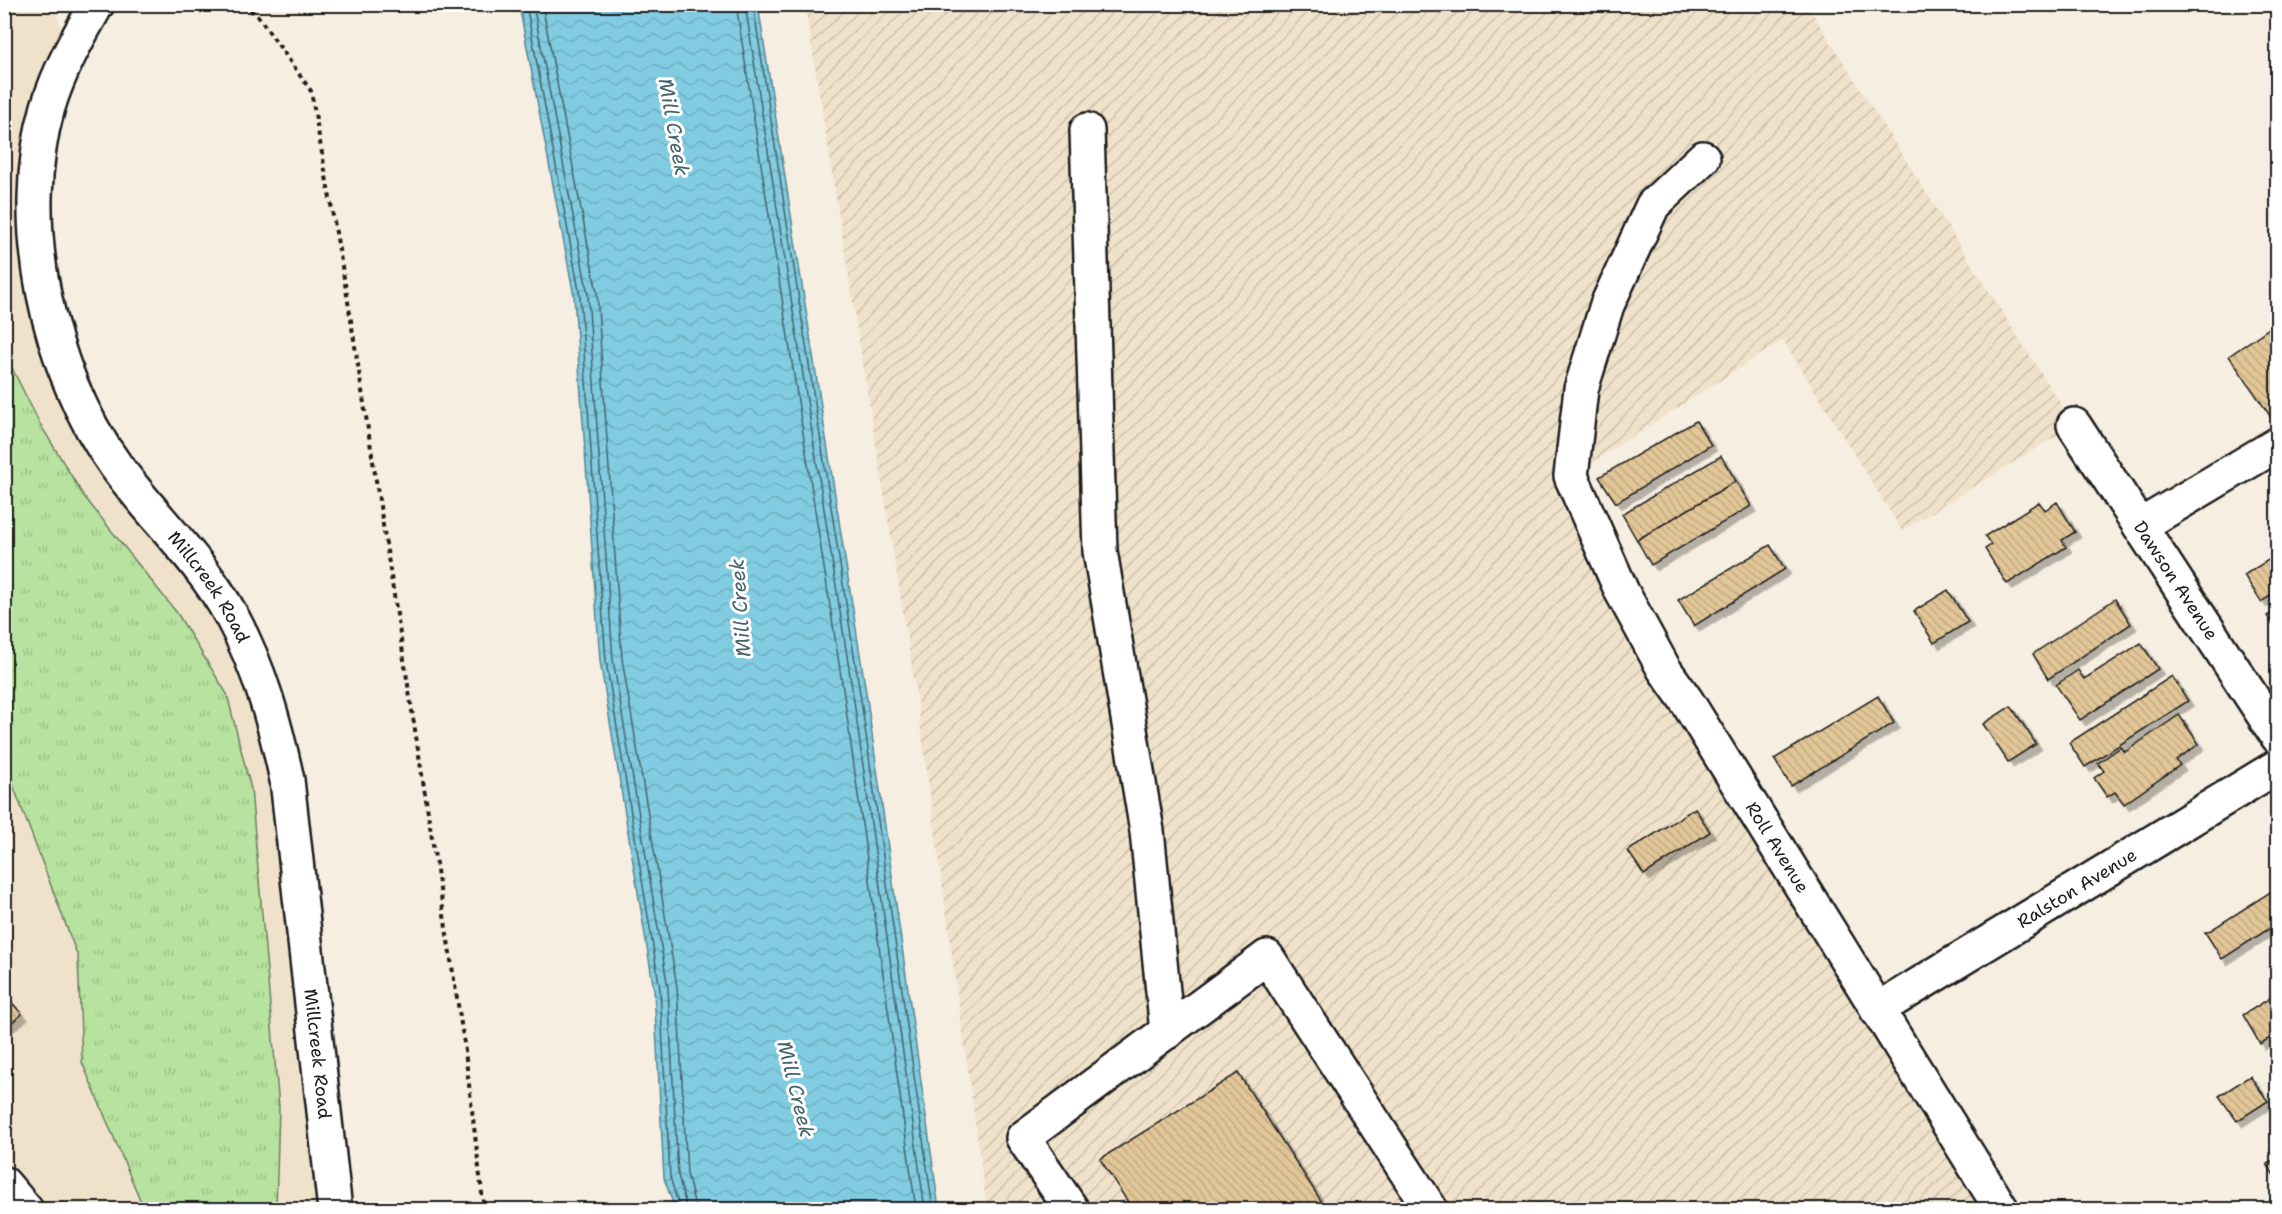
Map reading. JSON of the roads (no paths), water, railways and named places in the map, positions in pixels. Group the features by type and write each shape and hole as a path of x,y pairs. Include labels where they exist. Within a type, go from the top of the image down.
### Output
{"street":[{"name":"Millcreek Road","path":"98,4 69,53 48,107 38,162 35,219 43,294 63,366 86,418 116,466 202,568 232,617 256,669 275,723 287,780 335,1209"},
{"path":"1087,130 1100,551 1147,831 1167,1032"},
{"name":"Roll Avenue","path":"1703,158 1653,206 1607,305 1581,388 1571,476 1622,592 1664,669 1686,700 2002,1209"},
{"name":"Dawson Avenue","path":"2074,425 2277,737"},
{"path":"2140,526 2277,444"},
{"name":"Ralston Avenue","path":"1877,1010 2277,766"},
{"path":"1072,1209 1023,1138 1267,957 1431,1209"},
{"path":"4,1184 26,1209"}],"water":[{"name":"Mill Creek","path":"519,5 758,5 867,699 939,1209 675,1209 664,1178 654,990 600,661 574,296"}]}
